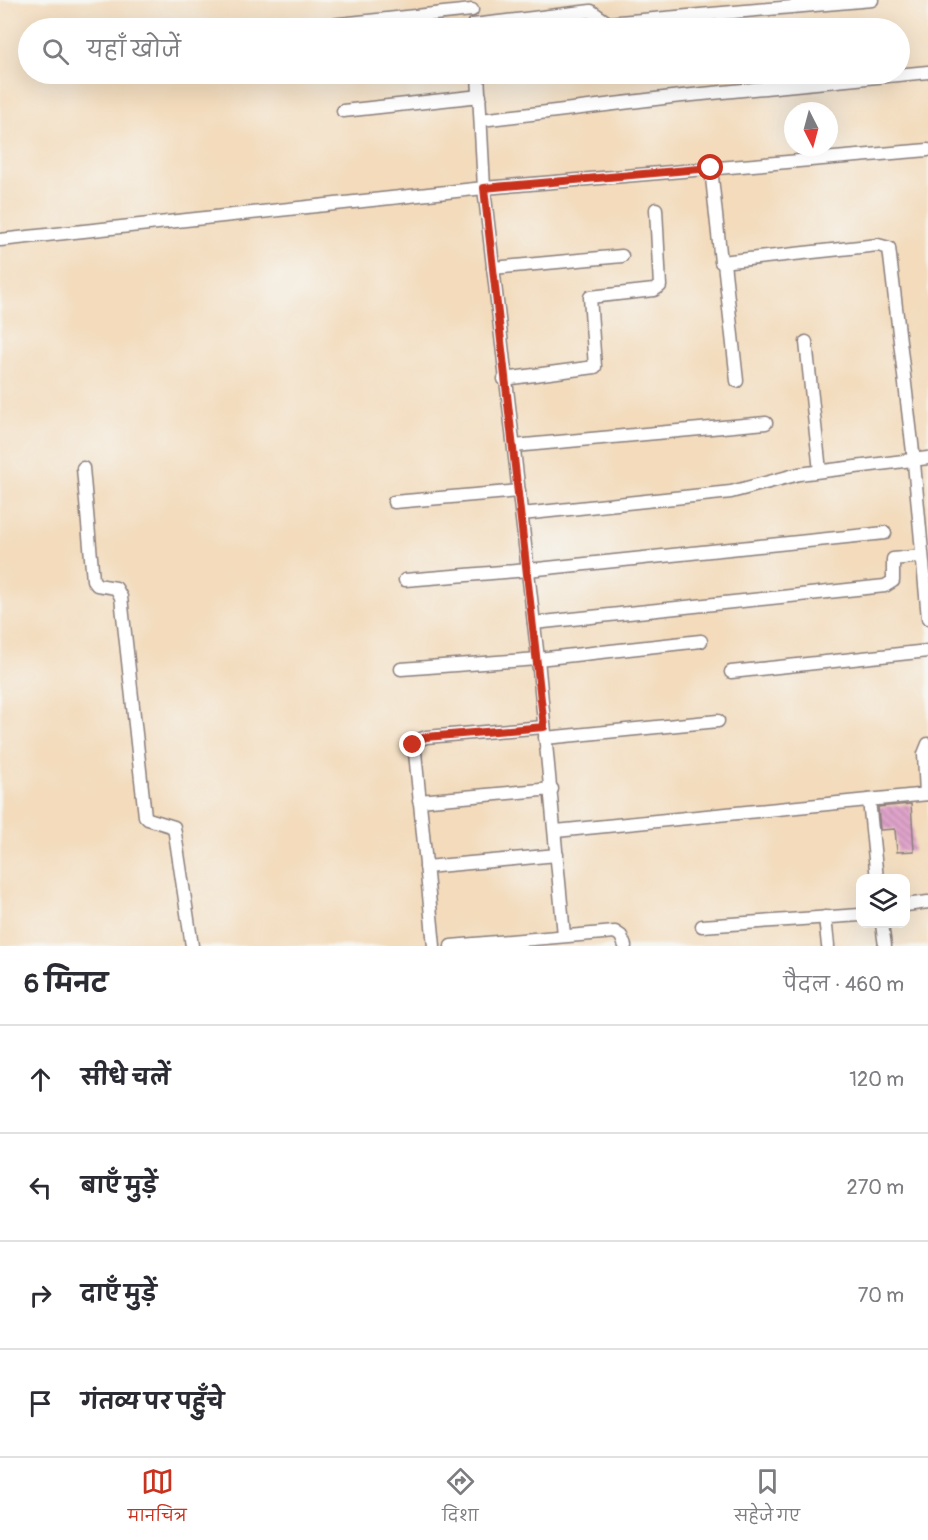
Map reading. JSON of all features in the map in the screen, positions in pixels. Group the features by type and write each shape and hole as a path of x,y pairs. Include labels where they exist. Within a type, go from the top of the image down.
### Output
{"street":[{"path":"658,18 807,3 872,0"},
{"path":"375,18 471,5"},
{"path":"539,18 591,11 601,18"},
{"path":"910,74 928,72"},
{"path":"479,84 484,188 552,789 564,935"},
{"path":"481,120 805,84"},
{"path":"343,111 480,96"},
{"path":"0,240 484,188 928,150"},
{"path":"711,168 720,259 724,263 736,381"},
{"path":"504,379 596,366 590,297 654,290 660,286 656,209"},
{"path":"724,263 879,245 888,246 914,460 923,506 922,555 928,618"},
{"path":"493,268 622,255"},
{"path":"806,342 820,471"},
{"path":"514,446 766,423"},
{"path":"522,514 731,492 820,471 928,458"},
{"path":"83,468 93,580 97,585 116,588 121,597 145,816 174,827 192,946"},
{"path":"393,502 519,491"},
{"path":"405,580 528,570 885,532"},
{"path":"534,623 885,586 893,581 893,559 922,555"},
{"path":"401,669 538,659 701,641"},
{"path":"731,672 928,651"},
{"path":"434,946 413,747 416,741 426,737 718,721"},
{"path":"556,831 927,794 924,754 928,744"},
{"path":"419,801 552,789"},
{"path":"869,800 877,874"},
{"path":"426,867 557,855"},
{"path":"910,904 928,902"},
{"path":"702,926 856,915"},
{"path":"825,917 828,946"},
{"path":"883,928 885,946"},
{"path":"452,946 516,943 564,935 615,932 621,936 625,946"}],"building":[{"path":"911,804 914,851 897,852 895,829 880,830 878,807"}],"route":[{"path":"413,745 416,741 426,737 544,727 484,188 711,168"}]}
